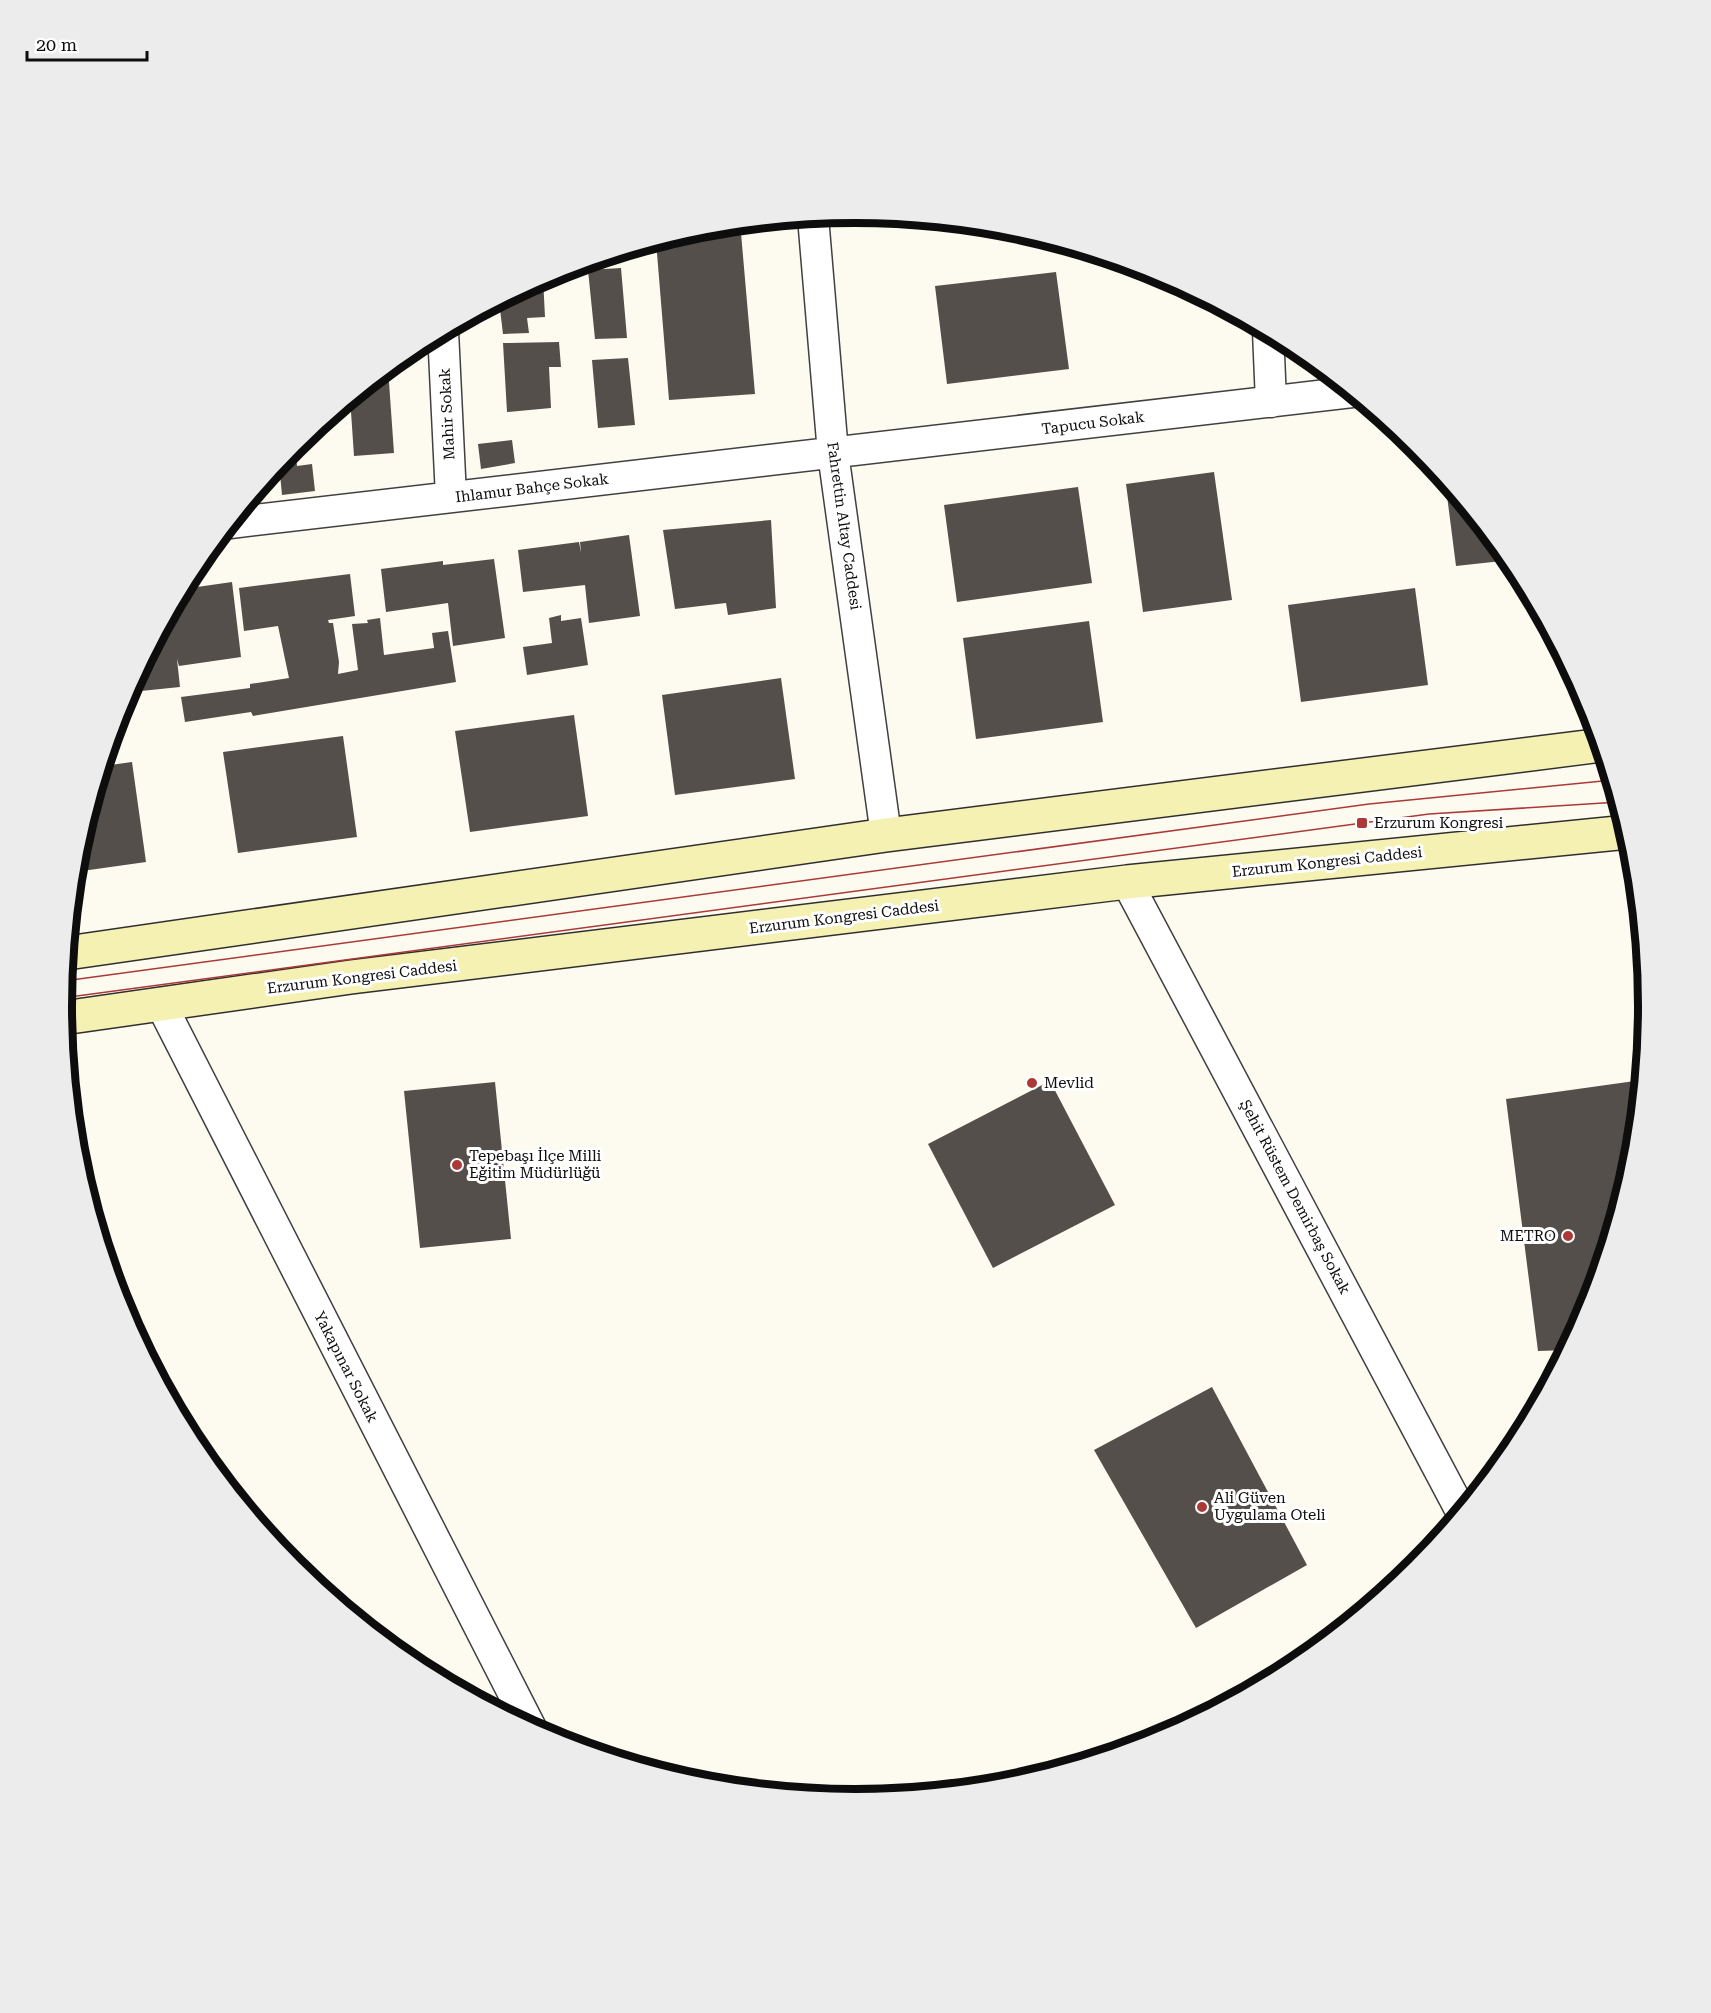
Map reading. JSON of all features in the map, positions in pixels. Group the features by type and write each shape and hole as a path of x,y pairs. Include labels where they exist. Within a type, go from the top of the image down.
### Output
{"main road":[{"path":"74,952 886,835 1594,746"},
{"name":"Erzurum Kongresi Caddesi","path":"72,1017 363,976 1128,882 1619,833"}],"street":[{"name":"Fahrettin Altay Caddesi","path":"814,225 833,453 886,835"},
{"name":"Mahir Sokak","path":"443,341 451,497"},
{"path":"1268,341 1271,402"},
{"name":"Tapucu Sokak","path":"833,453 1342,393"},
{"name":"Ihlamur Bahçe Sokak","path":"241,522 833,453"},
{"name":"Şehit Rüstem Demirbaş Sokak","path":"1128,882 1458,1506"},
{"name":"Yakapınar Sokak","path":"161,1004 525,1716"}],"building":[{"path":"741,233 755,394 669,400 657,249"},
{"path":"621,268 627,338 595,339 588,271"},
{"path":"1056,272 1069,369 947,384 935,286"},
{"path":"544,289 545,317 527,318 529,333 503,334 500,309"},
{"path":"559,342 561,367 549,367 551,408 507,412 503,343"},
{"path":"628,358 635,425 598,428 592,360"},
{"path":"389,378 394,453 354,456 351,412 345,412"},
{"path":"512,440 515,463 481,469 478,444"},
{"path":"296,457 297,466 312,464 315,491 282,495 280,475"},
{"path":"1214,472 1232,600 1143,612 1126,484"},
{"path":"1078,487 1092,583 957,602 944,505"},
{"path":"1447,492 1500,561 1456,566"},
{"path":"771,520 776,608 728,615 726,603 675,609 663,530"},
{"path":"629,535 640,616 589,623 585,585 523,592 518,550 579,542 581,553 580,542"},
{"path":"494,559 505,638 453,646 448,603 386,612 381,569 443,561 443,565"},
{"path":"350,574 355,616 328,620 329,623 333,623 339,662 338,674 358,670 352,624 368,623 367,620 380,618 384,655 434,648 432,633 448,631 456,682 253,716 251,712 185,722 181,697 250,688 250,684 289,678 278,626 244,631 239,588"},
{"path":"232,582 241,657 179,666 177,659 180,687 139,691 153,660 194,587"},
{"path":"1415,588 1428,685 1301,702 1288,605"},
{"path":"561,615 561,621 581,618 588,665 527,675 523,647 552,643 549,618"},
{"path":"1089,621 1103,722 976,739 963,638"},
{"path":"781,678 795,779 675,795 662,695"},
{"path":"574,715 588,816 470,832 455,731"},
{"path":"343,736 357,837 238,853 223,752"},
{"path":"132,762 146,862 84,871 99,804 111,765"},
{"path":"1050,1081 1115,1205 993,1268 928,1144"},
{"name":"METRO","path":"1635,1081 1624,1159 1612,1209 1597,1258 1559,1350 1538,1351 1506,1099"},
{"name":"Tepebaşı İlçe Milli Eğitim Müdürlüğü","path":"495,1082 511,1239 420,1248 404,1091"},
{"name":"Ali Güven Uygulama Oteli","path":"1212,1387 1307,1565 1196,1628 1094,1450"}],"tram line":[{"path":"73,980 1369,804 1605,781"},
{"path":"72,997 1429,814 1612,802"}],"place":[{"name":"Erzurum Kongresi","path":"1362,823"},
{"name":"Mevlid","path":"1032,1083"},
{"name":"Tepebaşı İlçe Milli Eğitim Müdürlüğü","path":"457,1165"},
{"name":"METRO","path":"1568,1236"},
{"name":"Ali Güven Uygulama Oteli","path":"1202,1507"}]}
